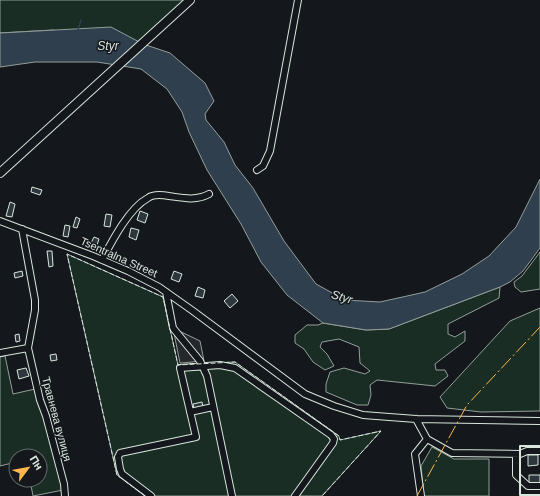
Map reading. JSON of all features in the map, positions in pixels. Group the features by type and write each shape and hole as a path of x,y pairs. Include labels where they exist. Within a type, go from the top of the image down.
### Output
{"main road":[{"path":"0,173 190,0"}],"street":[{"path":"257,170 262,166 270,151 298,0"},
{"path":"102,260 118,230 139,204 149,197 163,195 193,199 209,194"},
{"name":"Tsentralna Street","path":"0,221 128,271 166,292 194,311 305,394 334,406 363,415 416,420 540,421"},
{"name":"Травнева вулиця","path":"22,229 35,300 35,310 28,348 40,400 46,416 64,484 65,496"},
{"path":"166,292 173,328 200,362 207,376 232,496"},
{"path":"0,353 28,348"},
{"path":"151,496 122,474 118,457 120,453 196,437 180,368 224,366 235,368 331,435 334,439 333,443 295,496"},
{"path":"190,412 214,407"},
{"path":"416,420 427,439 452,453 516,454 527,451 540,451"},
{"path":"421,496 418,481 416,454 427,439"},
{"path":"516,454 516,475 528,486 540,486"}],"green space":[{"path":"0,0 190,0 143,44 53,30 0,33"},
{"path":"540,252 540,289 521,292 515,287 514,282 522,276"},
{"path":"67,254 163,297 178,365 235,362 339,436 340,440 381,431 322,496 145,496 117,475"},
{"path":"500,287 499,298 448,324 448,334 455,337 465,331 465,341 435,364 436,370 445,370 448,376 435,386 377,380 370,385 371,395 368,405 357,405 326,392 326,384 330,372 344,368 365,374 370,371 360,363 359,347 339,339 322,342 320,347 327,354 334,366 325,370 313,362 304,349 295,343 295,335 307,325 318,325 323,323 366,330 389,329"},
{"path":"540,308 540,411 481,412 447,408 440,397 510,321"},
{"path":"5,356 13,394 35,389 43,412 63,490 33,496 32,488 48,488 48,448 8,448 8,464 0,466 0,357"},
{"path":"432,447 454,459 489,459 489,496 424,496 421,466"}],"shaded area":[{"path":"173,328 200,341 204,361 180,363"}],"water":[{"name":"Styr","path":"111,27 143,44 170,53 205,83 214,101 205,114 206,120 224,142 235,165 253,188 284,241 316,284 345,300 380,302 425,292 462,274 489,256 516,227 540,179 540,248 523,271 510,282 389,329 366,330 323,323 287,295 261,262 241,224 207,170 189,132 182,112 167,89 141,69 97,62 35,62 0,67 0,33"}],"building":[{"path":"32,187 42,190 40,195 31,192"},
{"path":"10,202 15,204 12,217 6,216"},
{"path":"140,211 148,214 145,223 137,220"},
{"path":"106,214 112,215 110,227 104,226"},
{"path":"76,217 80,219 77,228 73,227"},
{"path":"65,225 70,226 68,237 63,236"},
{"path":"131,228 139,230 136,240 129,237"},
{"path":"94,237 99,239 96,248 90,245"},
{"path":"47,251 52,251 53,266 49,267"},
{"path":"22,271 23,276 15,278 14,273"},
{"path":"174,271 182,274 179,282 171,279"},
{"path":"198,287 205,290 203,298 195,296"},
{"path":"232,294 238,301 230,308 224,301"},
{"path":"19,334 20,341 16,342 15,335"},
{"path":"56,354 57,360 51,361 50,355"},
{"path":"26,368 29,376 19,379 17,370"},
{"path":"202,402 203,407 194,409 193,404"},
{"path":"528,455 538,455 538,465 528,466"},
{"path":"529,475 540,475 540,483 529,483"}],"waterway":[{"path":"78,30 81,20"}],"fence":[{"path":"145,496 117,475 67,254 163,297 178,365 235,362 339,436 340,440 381,431 322,496"}],"wall":[{"path":"540,446 520,446 520,495 540,495"}],"power":[{"path":"417,496 467,405 540,327"}]}
